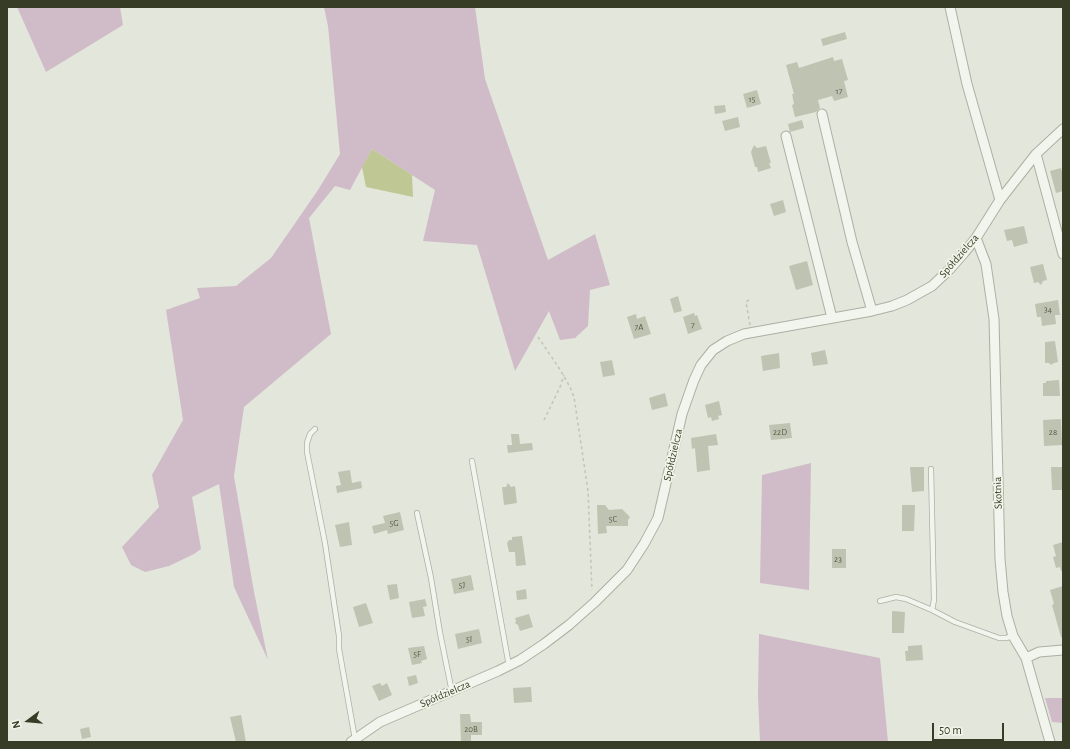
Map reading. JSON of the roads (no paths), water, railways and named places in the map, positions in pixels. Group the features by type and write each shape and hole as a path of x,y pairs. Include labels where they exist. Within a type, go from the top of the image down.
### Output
{"street":[{"path":"950,7 967,84 1000,200"},
{"path":"822,114 852,242 872,311"},
{"name":"Spółdzielcza","path":"353,740 380,722 509,666 544,644 569,625 595,602 627,570 644,544 658,518 682,414 701,365 713,350 727,341 751,332 872,311 892,306 907,300 932,286 950,269 976,238 1000,200 1036,154 1063,129"},
{"path":"786,136 832,318"},
{"path":"1036,154 1063,254"},
{"name":"Skotnia","path":"976,238 986,264 994,319 1001,566 1005,604 1013,636 1026,658 1050,742"},
{"path":"1026,658 1039,652 1063,650"}],"lane":[{"path":"315,429 310,434 307,443 308,452 339,636 339,649 353,740"},
{"path":"472,461 509,666"},
{"path":"931,469 934,600 932,610"},
{"path":"417,513 431,578 452,692"},
{"path":"880,601 896,598 906,599 955,622 999,638 1013,636"}]}
